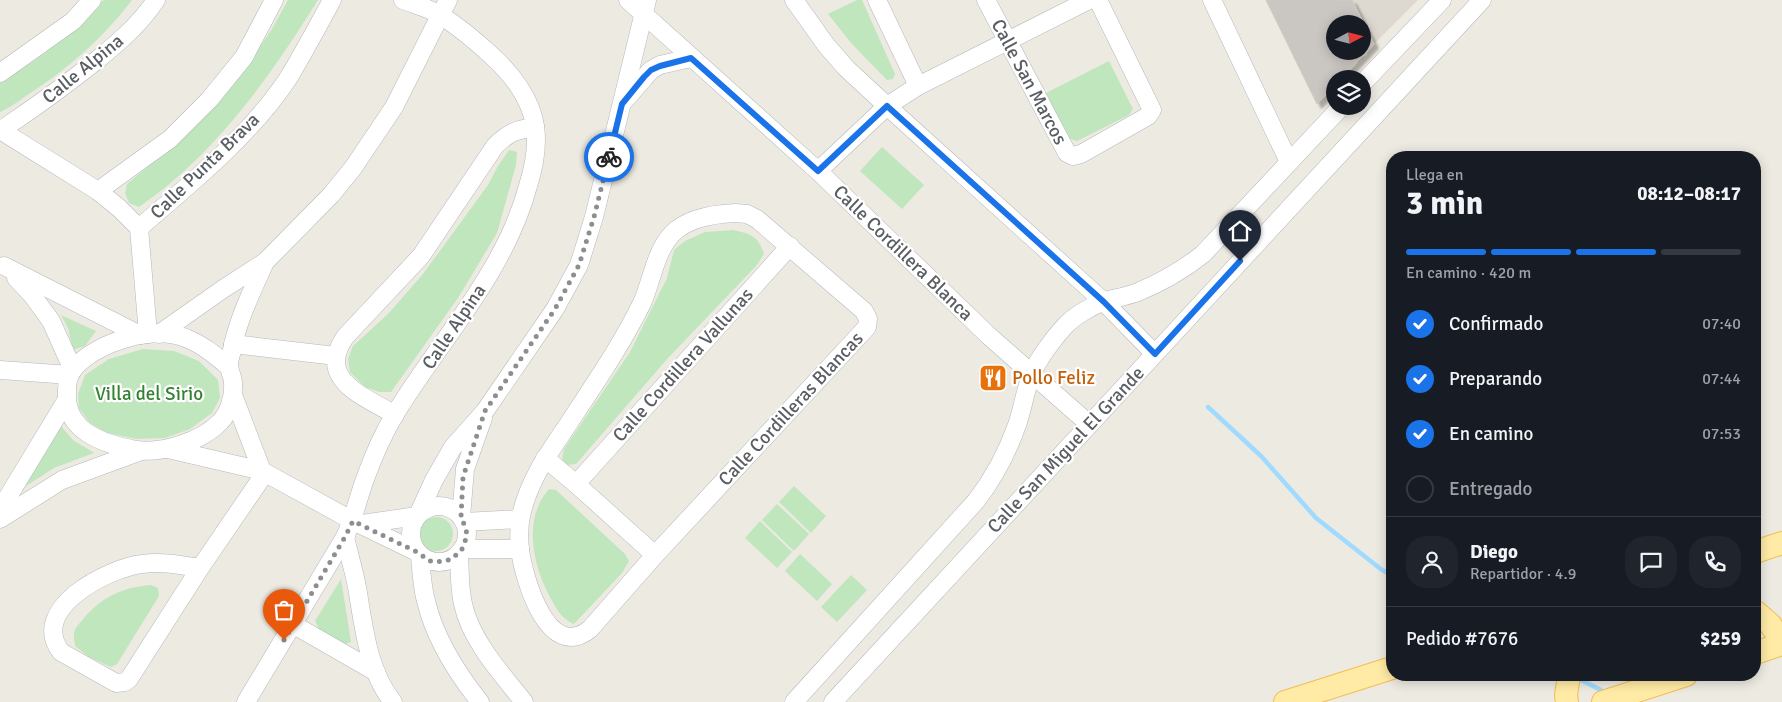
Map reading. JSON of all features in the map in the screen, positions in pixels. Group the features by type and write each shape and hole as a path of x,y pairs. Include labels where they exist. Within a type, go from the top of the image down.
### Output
{"main road":[{"path":"1761,550 1782,544"},
{"path":"1761,616 1770,624 1782,643 1761,651"},
{"path":"1285,702 1386,670"},
{"path":"1567,702 1569,681"},
{"path":"1613,699 1641,681"},
{"path":"1613,699 1668,681"}],"street":[{"path":"0,73 73,22 92,0"},
{"name":"Calle Alpina","path":"1,130 61,90 121,40 147,14 156,0"},
{"path":"98,192 170,139 209,100 244,58 274,0"},
{"name":"Calle Punta Brava","path":"139,228 201,175 265,108 288,77 332,0"},
{"name":"Calle Alpina","path":"353,527 364,480 395,414 474,298 500,256 514,228 533,169 536,146 535,127 526,99 504,66 444,8 404,0"},
{"name":"Calle Cordillera Blanca","path":"628,0 646,7 691,58 818,171 989,336 1089,424"},
{"path":"794,0 826,45 846,68 1104,302 1155,354"},
{"path":"877,0 918,86"},
{"name":"Calle San Marcos","path":"986,0 1067,153 1073,156 1080,154 1148,116 1152,110 1098,0"},
{"path":"818,171 887,106 918,86 1089,0"},
{"path":"1212,0 1289,162"},
{"path":"1371,75 1442,0"},
{"name":"Calle San Miguel El Grande","path":"833,702 1482,0"},
{"path":"480,702 454,666 432,619 423,586 418,553 413,546 410,530 434,480 454,447 462,435 485,411 555,309 579,265 594,217 646,7"},
{"path":"149,335 265,262 311,217 353,168 394,107 444,8"},
{"path":"622,104 651,70 691,58"},
{"name":"Calle San Miguel El Grande","path":"794,702 988,487 996,474 1018,423 1032,373 1049,345 1065,326 1083,312 1104,302 1136,293 1162,282 1203,254 1333,115"},
{"path":"395,414 350,387 342,380 336,368 336,356 339,347 345,337 421,256 495,146 506,134 535,127"},
{"path":"1,130 98,192 119,208 139,228 149,335"},
{"name":"Calle Cordilleras Blancas","path":"735,213 747,214 757,219 790,246 864,312 868,319 867,327 590,629 584,634 572,638 556,633 539,610 527,580 520,549 520,519 528,490 545,458 631,326 663,248 674,232 688,222 720,214 735,213"},
{"name":"Calle Cordillera Vallunas","path":"576,484 790,246"},
{"path":"0,519 62,480 142,451 177,446 204,436 221,422 233,395 233,384 228,366 233,344 243,310 265,262"},
{"path":"2,264 149,335"},
{"path":"2,264 32,294 50,321 71,372"},
{"path":"142,451 112,446 93,438 79,426 71,415 66,401 67,383 71,372 90,354 106,346 127,338 149,335 186,338 201,345 228,366"},
{"path":"233,344 336,356"},
{"path":"0,370 71,372"},
{"path":"233,395 263,472"},
{"path":"0,510 66,401"},
{"path":"485,411 465,469 463,519 467,536 461,551 461,590 468,619 475,635 524,702"},
{"path":"163,448 263,472 353,527 418,553 430,561 449,560 461,551 520,549"},
{"path":"545,458 655,556"},
{"path":"200,568 169,563 142,564 111,572 99,578 85,586 72,598 56,618 53,638 56,646 61,652 116,683 125,682 129,679 263,472"},
{"path":"246,702 353,527 418,515 426,508 441,505 448,507 463,519 520,519"},
{"path":"353,527 362,622 376,672 387,699"},
{"path":"294,625 376,672"}],"shaded area":[{"path":"1352,0 1418,0 1374,44 1371,38 1371,15 1360,15"}],"green space":[{"path":"104,0 132,0 97,40 72,63 44,84 0,112 0,83 44,54"},
{"path":"288,0 318,0 280,58 239,113 192,164 167,186 139,207 129,203 125,193 127,184 157,159 254,56"},
{"path":"857,0 862,0 895,74 893,79 887,80 852,44 828,14"},
{"path":"1109,61 1133,109 1129,115 1077,141 1068,138 1046,93"},
{"path":"882,147 924,185 902,209 860,171"},
{"path":"509,150 517,152 516,165 497,233 458,298 391,392 379,392 365,387 350,372 348,359 353,346 389,313 423,274 488,185"},
{"path":"733,230 753,236 759,243 764,254 756,266 668,358 576,464 567,465 562,459 564,449 630,352 667,278 674,250 685,241 705,232"},
{"path":"61,315 96,331 85,346 73,350 68,328"},
{"name":"Villa del Sirio","path":"143,349 174,351 199,361 218,380 220,398 212,413 190,429 165,438 136,439 107,433 90,423 79,408 78,394 85,375 109,359"},
{"path":"59,424 73,440 94,453 54,468 15,493"},
{"path":"794,486 826,516 811,533 779,502"},
{"path":"549,489 556,490 625,554 629,561 622,573 574,624 563,617 553,603 539,573 535,558 533,529 535,514"},
{"path":"777,504 809,534 794,551 762,520"},
{"path":"436,517 443,518 448,522 452,527 452,541 448,546 443,550 436,551 429,550 424,546 420,541 419,534 420,527 424,522 429,518"},
{"path":"760,521 792,552 777,568 745,538"},
{"path":"800,554 832,584 817,601 785,571"},
{"path":"851,575 867,590 837,622 821,607"},
{"path":"341,579 351,642 345,644 319,629 315,621"},
{"path":"151,585 158,588 159,596 117,664 111,667 89,657 75,646 74,632 76,628 98,604 122,591"}],"building":[{"path":"1266,0 1352,0 1360,15 1326,15 1326,60 1359,60 1349,70 1326,70 1326,94 1317,104"}],"waterway":[{"path":"1208,407 1261,456 1316,518 1386,572"},
{"path":"1583,681 1601,690"}],"way so far":[{"path":"284,640 353,521 417,552 430,561 443,562 449,560 462,549 467,536 461,517 463,477 485,411 555,309 579,265 586,247 609,157"}],"place":[{"name":"Pollo Feliz","path":"993,378"}],"route":[{"path":"609,157 622,104 644,77 651,70 660,66 691,58 818,171 887,106 1104,302 1155,354 1240,261"}]}
